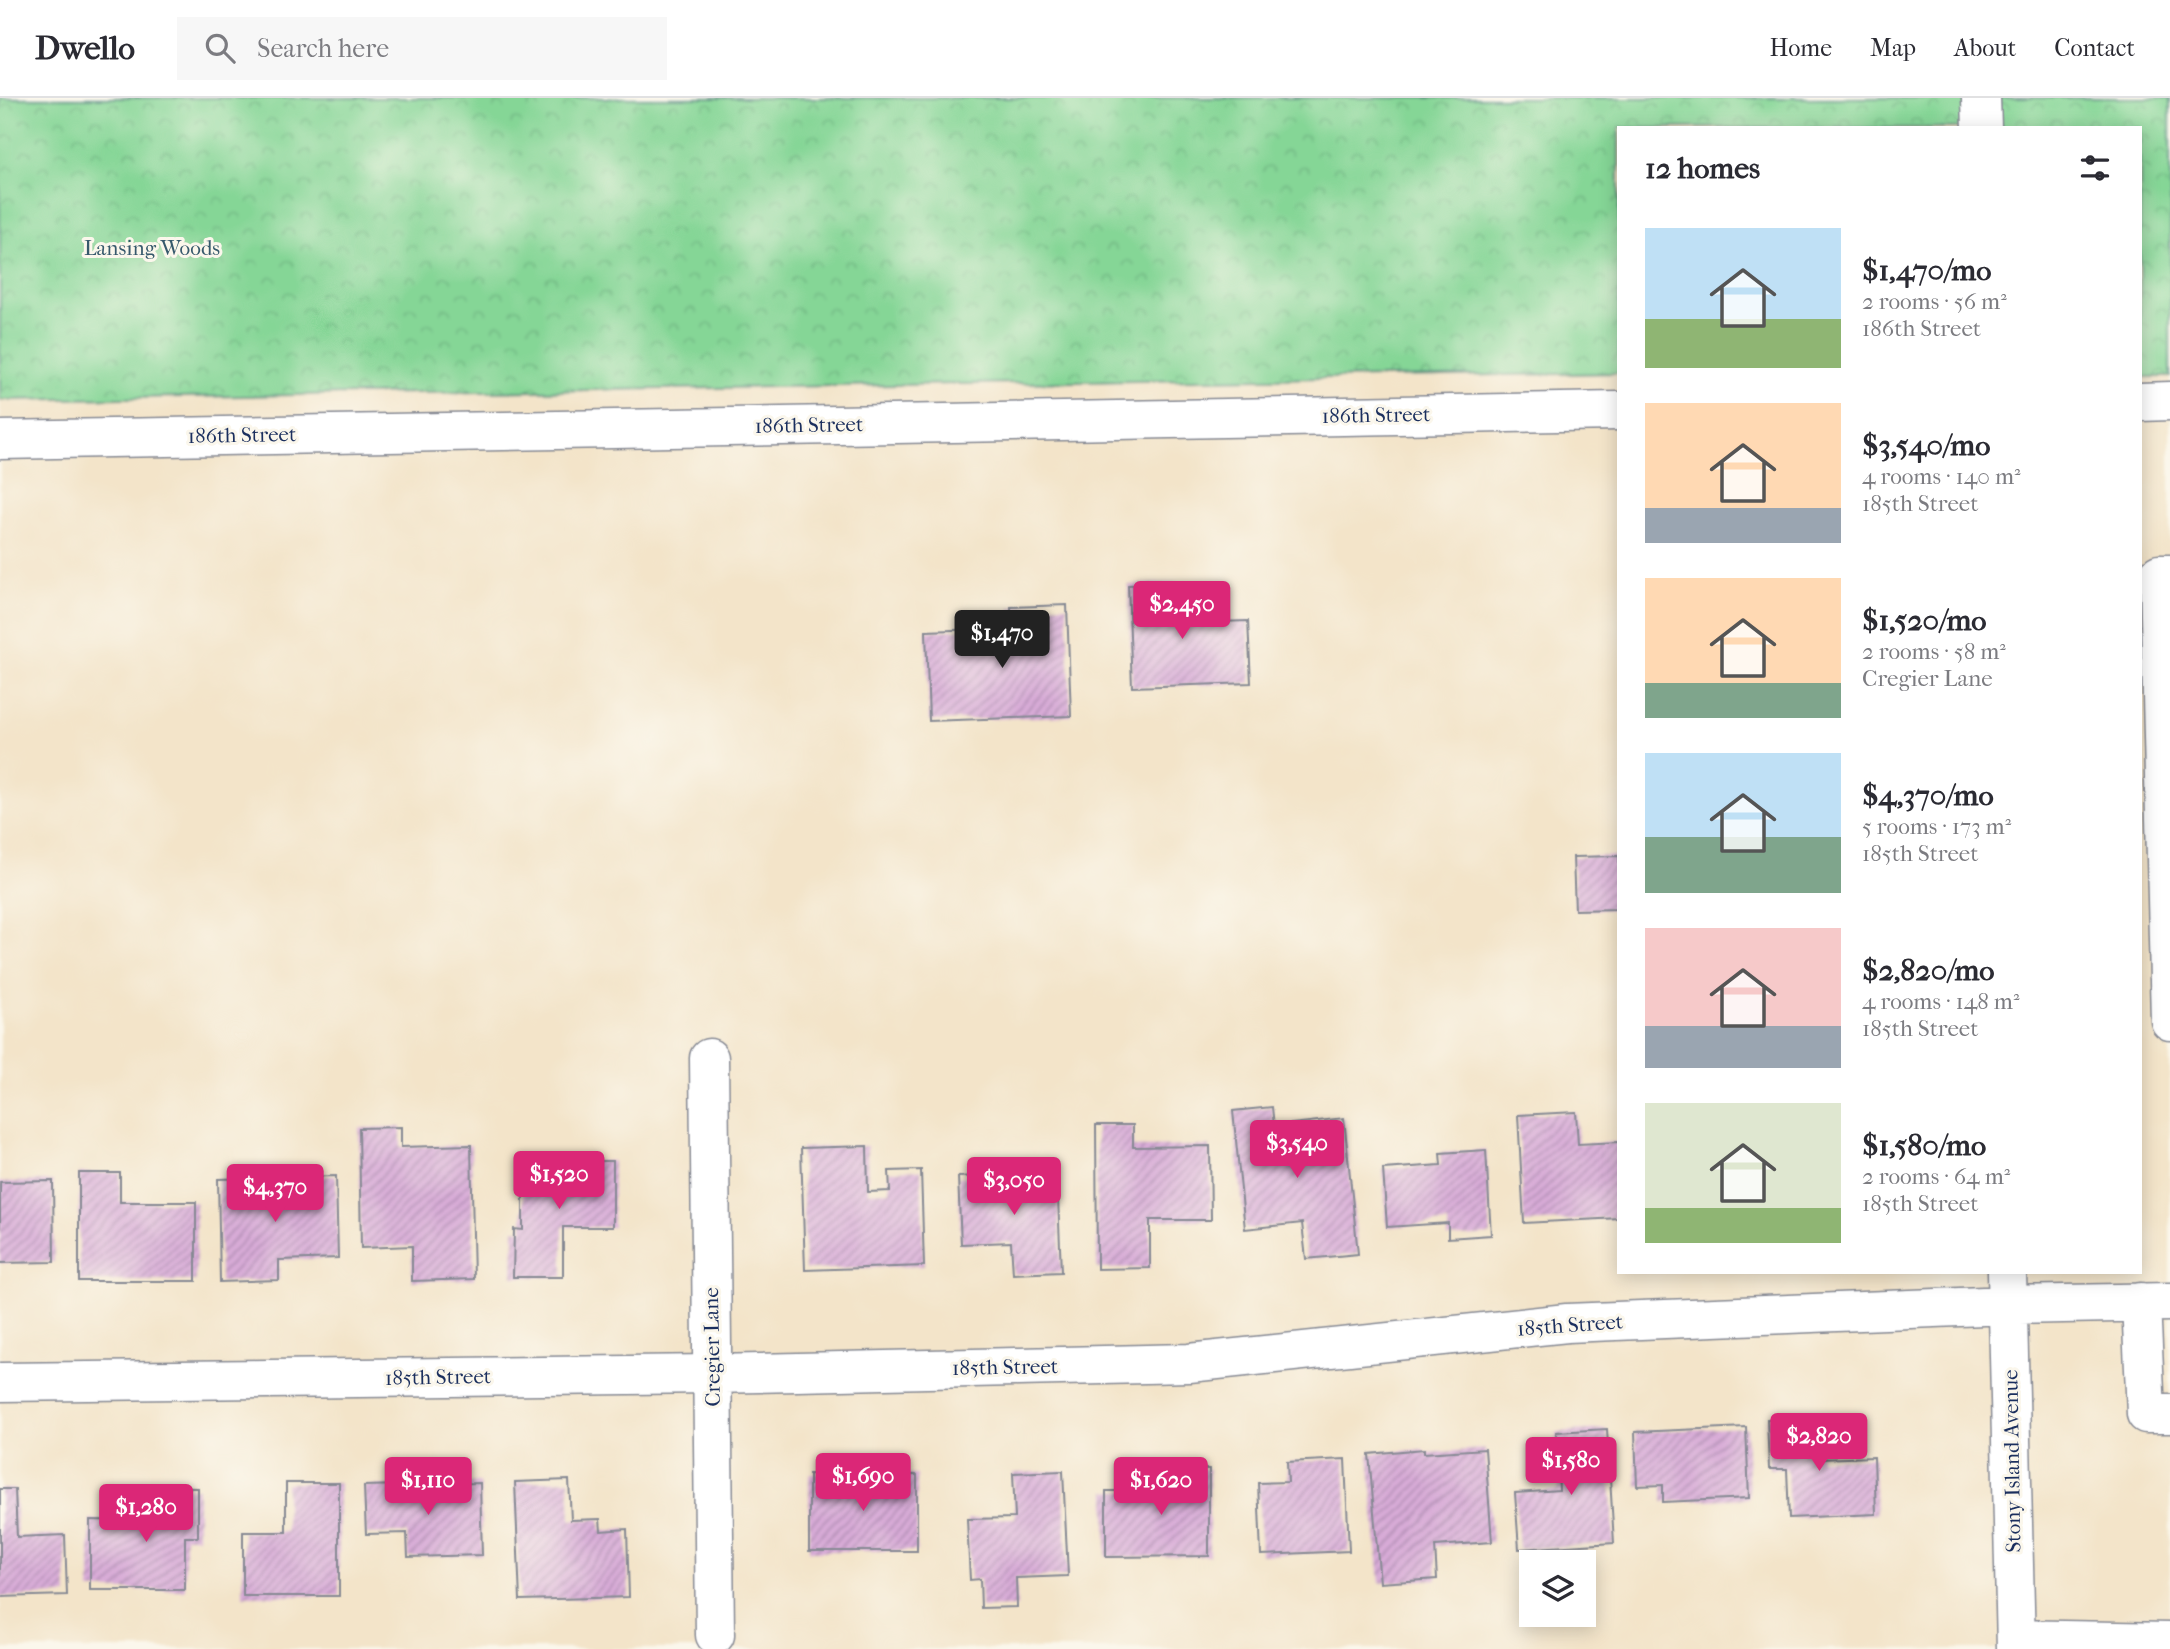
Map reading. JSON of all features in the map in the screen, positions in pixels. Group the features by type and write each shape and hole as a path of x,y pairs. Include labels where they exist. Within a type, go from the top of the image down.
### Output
{"street":[{"path":"1981,98 1982,126"},
{"path":"2142,402 2170,401"},
{"name":"186th Street","path":"0,440 1617,411"},
{"path":"2170,574 2159,574 2170,1021"},
{"name":"Cregier Lane","path":"709,1058 715,1635"},
{"name":"185th Street","path":"0,1382 713,1374 1189,1363 1567,1323 2008,1288 2156,1302"},
{"name":"Stony Island Avenue","path":"2008,1288 2016,1644"},
{"path":"2156,1302 2146,1414 2170,1414"},
{"path":"2016,1644 2170,1642"}],"green space":[{"name":"Lansing Woods","path":"0,98 2170,98 2170,377 2142,377 2142,126 1617,126 1617,373 0,400"}],"building":[{"path":"1190,582 1191,623 1248,621 1251,683 1132,687 1128,585"},
{"path":"1067,605 1071,716 929,721 926,631 982,629 983,652 1012,651 1011,607"},
{"path":"1617,856 1617,909 1575,910 1573,857"},
{"path":"1272,1107 1274,1126 1344,1118 1358,1254 1306,1259 1302,1223 1245,1229 1233,1111"},
{"path":"1576,1112 1578,1144 1617,1142 1617,1218 1524,1223 1518,1115"},
{"path":"1096,1125 1133,1125 1133,1147 1210,1146 1211,1220 1150,1220 1150,1268 1097,1269"},
{"path":"401,1127 401,1147 471,1145 474,1279 412,1281 412,1246 361,1248 359,1128"},
{"path":"867,1146 868,1192 890,1191 889,1171 921,1170 924,1266 805,1270 801,1148"},
{"path":"1486,1150 1491,1235 1448,1238 1448,1223 1387,1227 1383,1169 1441,1165 1440,1153"},
{"path":"523,1161 613,1161 613,1227 563,1227 563,1277 513,1277 514,1229 523,1230"},
{"path":"1057,1172 1061,1272 1013,1274 1011,1242 961,1244 958,1177"},
{"path":"79,1173 120,1173 120,1202 196,1202 196,1281 79,1281"},
{"path":"336,1176 338,1258 279,1260 279,1280 220,1282 218,1179"},
{"path":"53,1181 54,1262 0,1263 0,1182"},
{"path":"1819,1417 1820,1459 1874,1457 1876,1514 1789,1518 1787,1469 1769,1469 1767,1419"},
{"path":"1746,1427 1749,1498 1663,1502 1663,1485 1637,1486 1635,1432"},
{"path":"1607,1429 1614,1543 1519,1549 1515,1493 1559,1490 1556,1432"},
{"path":"1424,1449 1424,1453 1485,1449 1492,1542 1435,1546 1437,1579 1380,1583 1369,1454"},
{"path":"1345,1459 1349,1551 1261,1555 1258,1483 1288,1482 1287,1462"},
{"path":"1157,1469 1209,1469 1209,1556 1106,1557 1106,1491 1157,1491"},
{"path":"1063,1471 1068,1576 1016,1578 1017,1607 981,1608 980,1579 970,1580 967,1519 1015,1518 1013,1473"},
{"path":"809,1474 917,1475 917,1551 809,1551"},
{"path":"569,1480 571,1520 600,1519 601,1531 627,1529 629,1597 520,1600 515,1482"},
{"path":"286,1483 339,1483 339,1596 243,1596 243,1532 286,1532"},
{"path":"480,1483 482,1555 408,1557 407,1533 366,1534 364,1486"},
{"path":"144,1487 198,1488 198,1537 185,1537 185,1590 90,1590 90,1520 144,1521"},
{"path":"0,1489 15,1489 17,1537 65,1535 67,1595 0,1597"}]}
